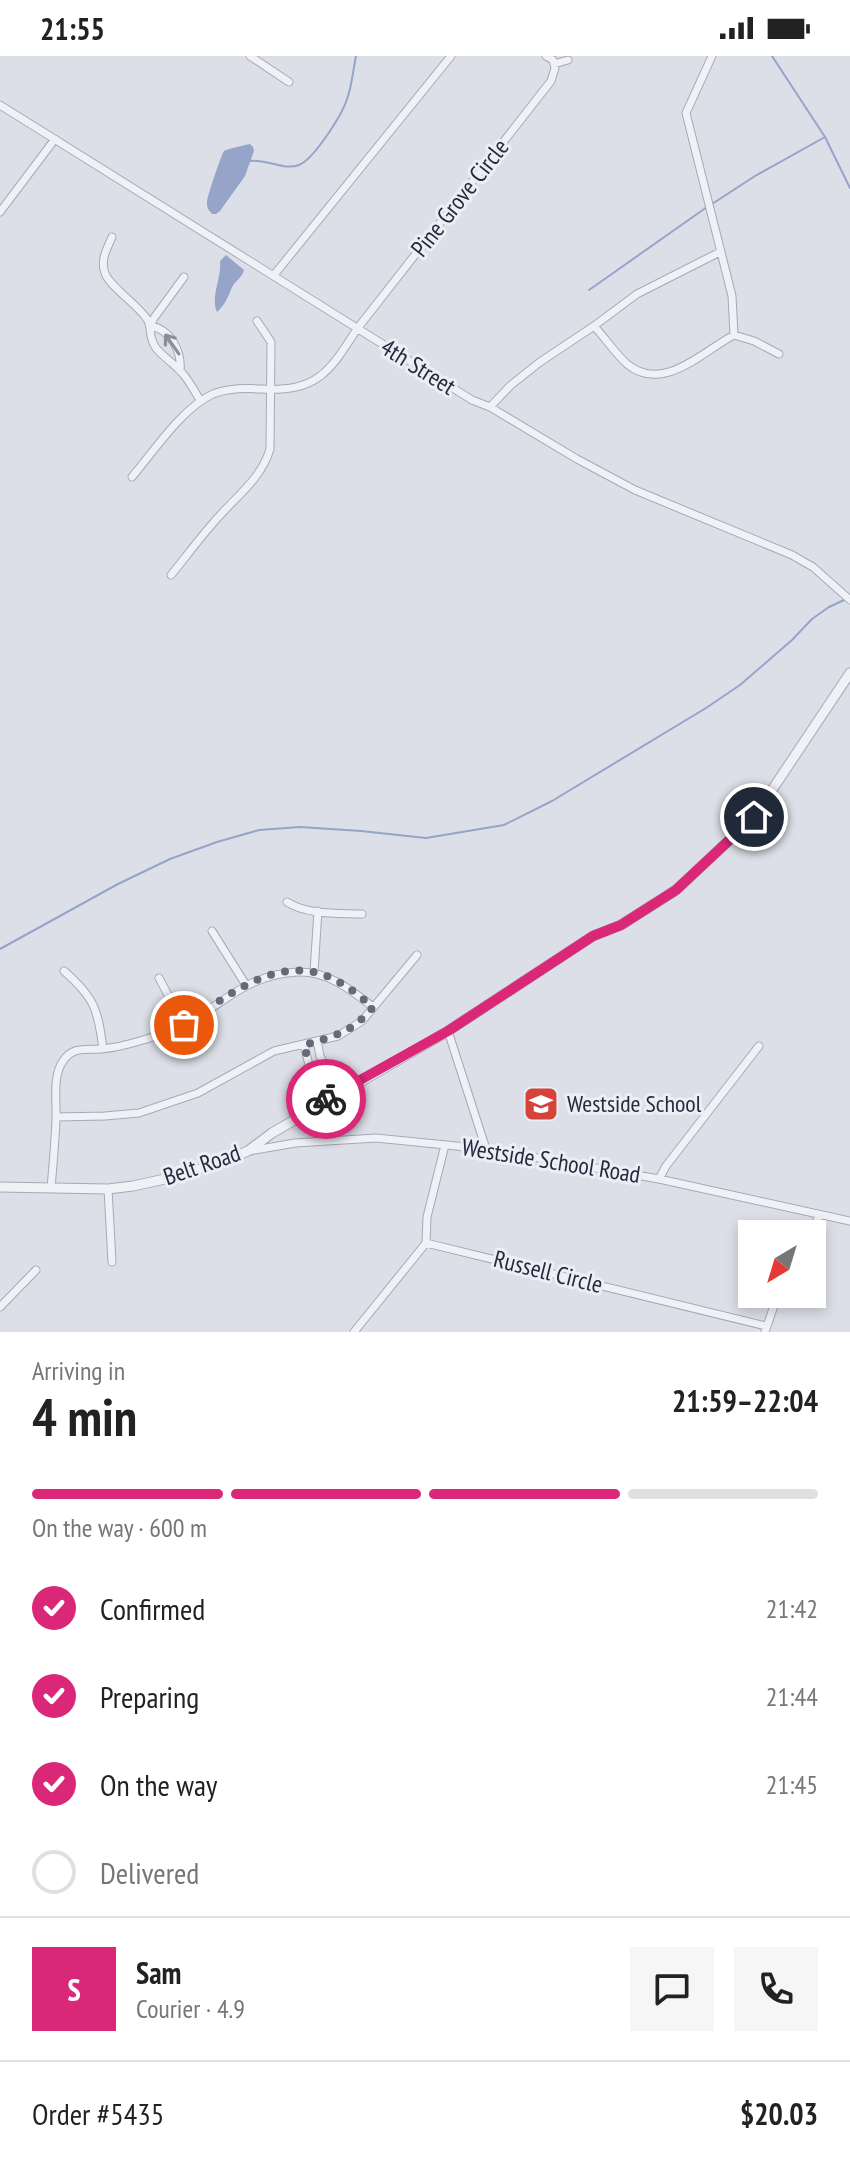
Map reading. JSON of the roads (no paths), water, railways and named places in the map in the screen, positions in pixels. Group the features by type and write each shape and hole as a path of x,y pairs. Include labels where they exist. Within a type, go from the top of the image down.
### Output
{"street":[{"path":"274,275 451,56"},
{"path":"546,56 554,64 568,60"},
{"path":"712,56 686,113 732,296 734,335"},
{"path":"253,57 289,82"},
{"name":"Pine Grove Circle","path":"200,400 239,388 291,389 316,380 335,365 357,329 551,81 554,64"},
{"name":"4th Street","path":"0,105 472,400 490,407 635,490 792,555 817,570 850,600"},
{"path":"0,212 55,139"},
{"path":"112,237 103,256 105,275 148,320 149,336 155,346 180,371 200,400 184,414 132,477"},
{"path":"490,407 540,362 637,294 720,252"},
{"path":"150,326 184,277"},
{"path":"171,575 212,523 266,464 270,449 271,342 257,321"},
{"path":"150,326 158,327 178,348 180,371"},
{"path":"594,326 628,364 654,374 678,370 734,335 779,354"},
{"name":"Belt Road","path":"0,1187 108,1189 174,1177 248,1151 327,1100 448,1031 593,936 621,925 676,890 754,817 850,673"},
{"path":"287,902 294,907 318,911 362,914"},
{"path":"314,972 318,911"},
{"path":"212,931 246,985"},
{"path":"56,1117 139,1113 198,1093 274,1051 338,1036 362,1021 417,955"},
{"path":"64,971 83,987 94,1003 103,1049"},
{"path":"51,1188 56,1081 59,1069 72,1051 103,1049 143,1040 184,1025 246,985 282,973 314,972 335,980 373,1007"},
{"path":"159,978 184,1025"},
{"path":"448,1031 486,1149"},
{"path":"317,1041 320,1056 338,1094"},
{"path":"304,1045 310,1069 327,1100"},
{"path":"659,1179 759,1046"},
{"name":"Westside School Road","path":"248,1151 295,1143 376,1138 486,1149 659,1179 850,1221"},
{"path":"354,1332 426,1243 427,1217 445,1145"},
{"path":"108,1189 112,1262"},
{"path":"817,1220 820,1215"},
{"name":"Russell Circle","path":"426,1243 766,1329"},
{"path":"0,1307 36,1270"},
{"path":"766,1329 773,1308"}],"water":[{"path":"250,144 254,151 245,176 220,211 212,214 207,202 224,151"},
{"path":"226,255 244,270 217,312 215,300 220,261"}],"waterway":[{"path":"249,161 280,166 299,165 305,161 327,136 344,106 356,56"},
{"path":"772,56 825,137 850,188"},
{"path":"712,204 825,137"},
{"path":"589,290 707,207"},
{"path":"0,949 170,859 259,830 300,827 426,838 504,825 552,801 706,708 740,685 812,619 844,600"}],"place":[{"name":"Westside School","path":"541,1104"}]}
